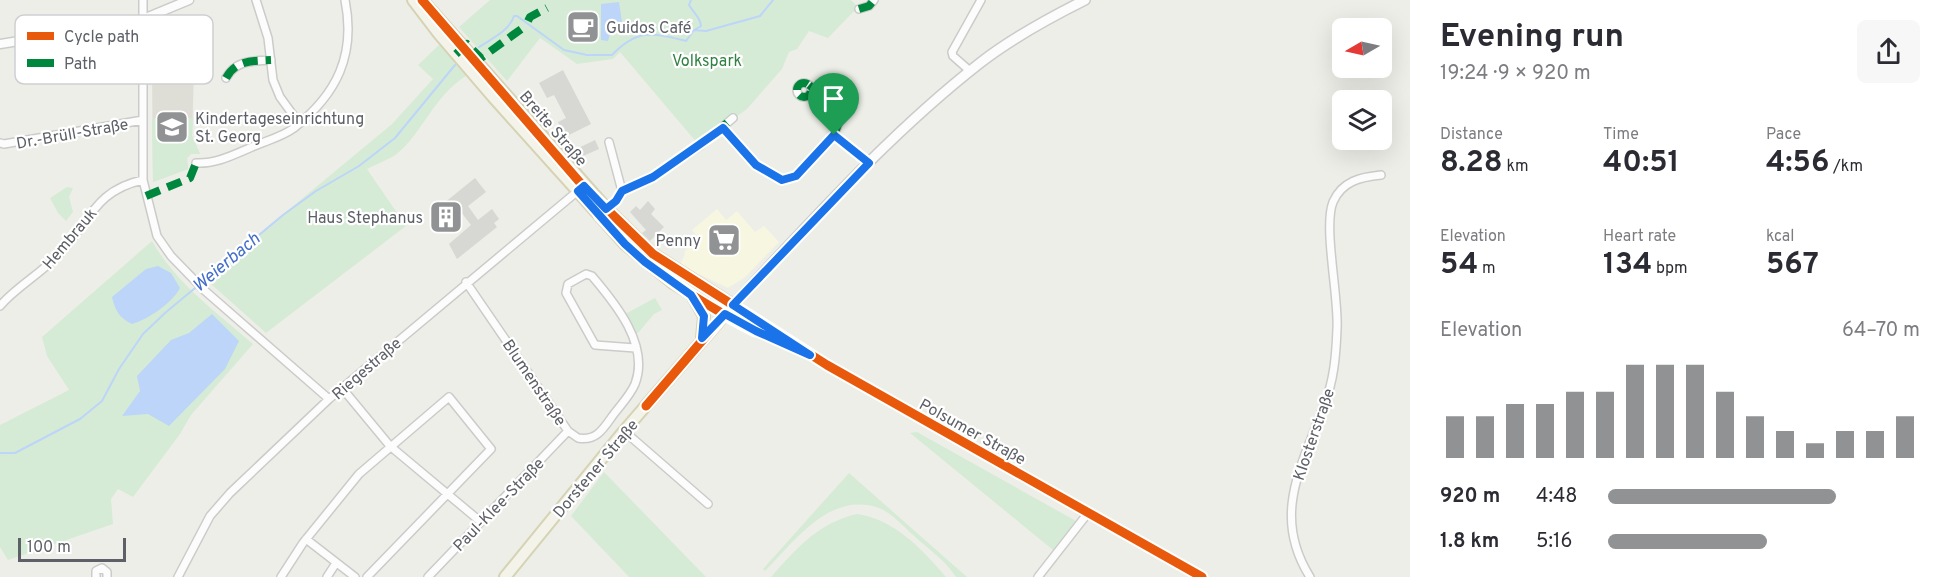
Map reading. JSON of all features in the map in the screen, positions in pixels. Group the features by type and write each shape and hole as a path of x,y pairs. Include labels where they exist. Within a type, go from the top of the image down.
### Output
{"main road":[{"name":"Breite Straße","path":"413,0 493,97 581,188 645,262 691,295 729,309"},
{"name":"Breite Straße","path":"422,0 581,188"},
{"path":"729,309 918,114 970,71 1022,35 1085,0"},
{"name":"Breite Straße","path":"603,212 652,254 729,309"},
{"path":"691,295 704,316 702,338"},
{"name":"Dorstener Straße","path":"505,577 624,431 729,309"},
{"name":"Polsumer Straße","path":"729,309 756,331 810,355 1202,577"}],"street":[{"path":"143,0 144,15"},
{"path":"153,15 189,0"},
{"path":"256,0 268,38 273,80 280,97 300,123"},
{"path":"196,164 212,164 292,129 332,91 338,80 348,36 345,0"},
{"path":"859,9 868,6 874,0"},
{"path":"970,71 952,56 952,52 981,0"},
{"path":"0,44 15,41"},
{"path":"226,78 232,68 243,62 271,60"},
{"path":"143,84 143,180 157,236 171,256 204,290 329,399"},
{"path":"723,128 756,165 782,180 796,176 834,135 839,122 836,107 809,84"},
{"path":"603,212 616,201 622,191 653,177 723,128 733,118"},
{"name":"Dr.-Brüll-Straße","path":"0,143 143,120"},
{"path":"834,135 869,163"},
{"path":"609,142 622,191"},
{"name":"Klosterstraße","path":"1310,577 1293,542 1290,513 1294,486 1304,453 1324,405 1336,353 1338,308 1330,213 1337,196 1350,182 1362,177 1382,175"},
{"name":"Hembrauk","path":"0,306 9,295 38,275 60,254 110,192 126,184 143,180"},
{"name":"Riegestraße","path":"178,577 210,516 219,504 329,399 581,188"},
{"name":"Blumenstraße","path":"466,282 568,431 578,438 586,440 595,437 602,430 635,385 637,373 635,348 630,329 622,313 592,276 586,274 568,284 566,293 596,345 635,348"},
{"path":"342,388 390,446 481,522"},
{"path":"281,577 306,539 359,474 449,398 491,449 368,577"},
{"name":"Paul-Klee-Straße","path":"428,577 568,431"},
{"path":"624,431 708,504"},
{"path":"1038,577 1088,513"},
{"path":"306,539 355,577"},
{"path":"327,577 336,563"},
{"path":"96,577 96,571 102,568 107,572 107,577"}],"shaded area":[{"name":"Kindertageseinrichtung St. Georg","path":"152,84 194,84 192,136 200,154 191,154 187,158 188,169 153,182"},
{"path":"717,209 726,220 737,211 755,232 764,226 779,242 744,278 728,288 680,265 684,252 698,237 692,230"}],"green space":[{"name":"Volkspark","path":"490,0 851,0 858,7 828,38 809,31 797,49 789,52 782,69 747,109 698,144 620,52 613,59 577,64 540,38 507,81 459,27"},
{"path":"440,44 466,76 437,103 414,136 397,154 367,169 406,226 266,333 202,276 239,251 392,124 433,79 418,65"},
{"path":"193,118 192,136 200,154 191,154 187,158 188,169 153,182 152,119"},
{"path":"67,187 73,188 69,197 73,212 66,221 58,213 50,198"},
{"path":"152,241 185,284 253,344 191,415 180,434 133,497 118,489 111,499 113,524 8,560 0,547 0,425 69,390 47,356 42,337"},
{"path":"655,298 662,310 654,314 638,333 635,333 625,314"},
{"path":"917,432 1076,521 1053,550 910,433"},
{"path":"604,472 706,577 629,577 571,516"},
{"path":"849,473 967,577 956,577 942,560 886,512 876,507 859,505 842,507 827,513 800,534 765,571 763,569"},
{"path":"857,514 883,522 895,529 917,546 946,577 771,577 809,538 843,518"}],"water":[{"path":"619,2 623,29 611,30 608,41 601,40 601,4"},
{"path":"158,266 171,273 180,288 172,299 159,310 132,324 118,313 112,297 146,269"},
{"path":"212,314 239,341 225,369 169,426 148,414 122,416 140,391 137,376 171,340 189,333"}],"building":[{"path":"563,70 591,124 565,137 558,122 566,118 554,95 547,98 539,83"},
{"path":"595,140 599,149 574,160 568,153"},
{"name":"Haus Stephanus","path":"475,178 486,192 468,206 478,220 492,209 499,219 494,223 497,227 457,259 449,244 471,225 461,212 440,229 435,222 439,220 433,212"},
{"path":"648,201 655,209 651,214 664,227 650,241 642,233 646,230 630,212 636,206 640,210"}],"waterway":[{"path":"691,0 689,5 701,23 701,26 696,29"},
{"name":"Weierbach","path":"479,47 500,34 514,16 517,16 564,50 587,55 612,55 621,46 638,37 655,35 686,41 694,30 706,31 760,16 773,0"},
{"name":"Weierbach","path":"0,453 15,453 80,419 102,401 119,369 143,334 165,313 283,215 316,191 359,166 395,138 455,65"}],"marked path":[{"path":"859,9 869,6 874,0"},
{"path":"528,21 530,17 547,8"},
{"path":"456,54 467,44 481,58 524,27"},
{"path":"226,78 240,65 251,61 271,60"},
{"path":"801,83 807,83 811,90 807,97 801,97 797,93 797,87 801,83"},
{"path":"809,85 836,107 839,122 834,135"},
{"path":"698,147 733,118"},
{"path":"723,128 756,165 782,180 796,176 834,135 869,163"},
{"path":"146,196 190,178 196,163"}],"cycle path":[{"path":"422,0 583,186 653,254 827,365 1202,577"},
{"path":"599,215 634,251 671,281 755,331"},
{"path":"646,406 725,314"}],"place":[{"name":"Guidos Café","path":"583,27"},
{"name":"Kindertageseinrichtung St. Georg","path":"172,127"},
{"name":"Haus Stephanus","path":"446,217"},
{"name":"Penny","path":"724,240"}],"route":[{"path":"723,128 756,165 782,180 789,180 796,176 834,135 869,163 733,305 810,355 743,325 725,314 702,338 705,325 704,316 691,295 672,283 625,244 578,191 584,186 606,209 616,201 622,191 653,177 723,128"}]}
